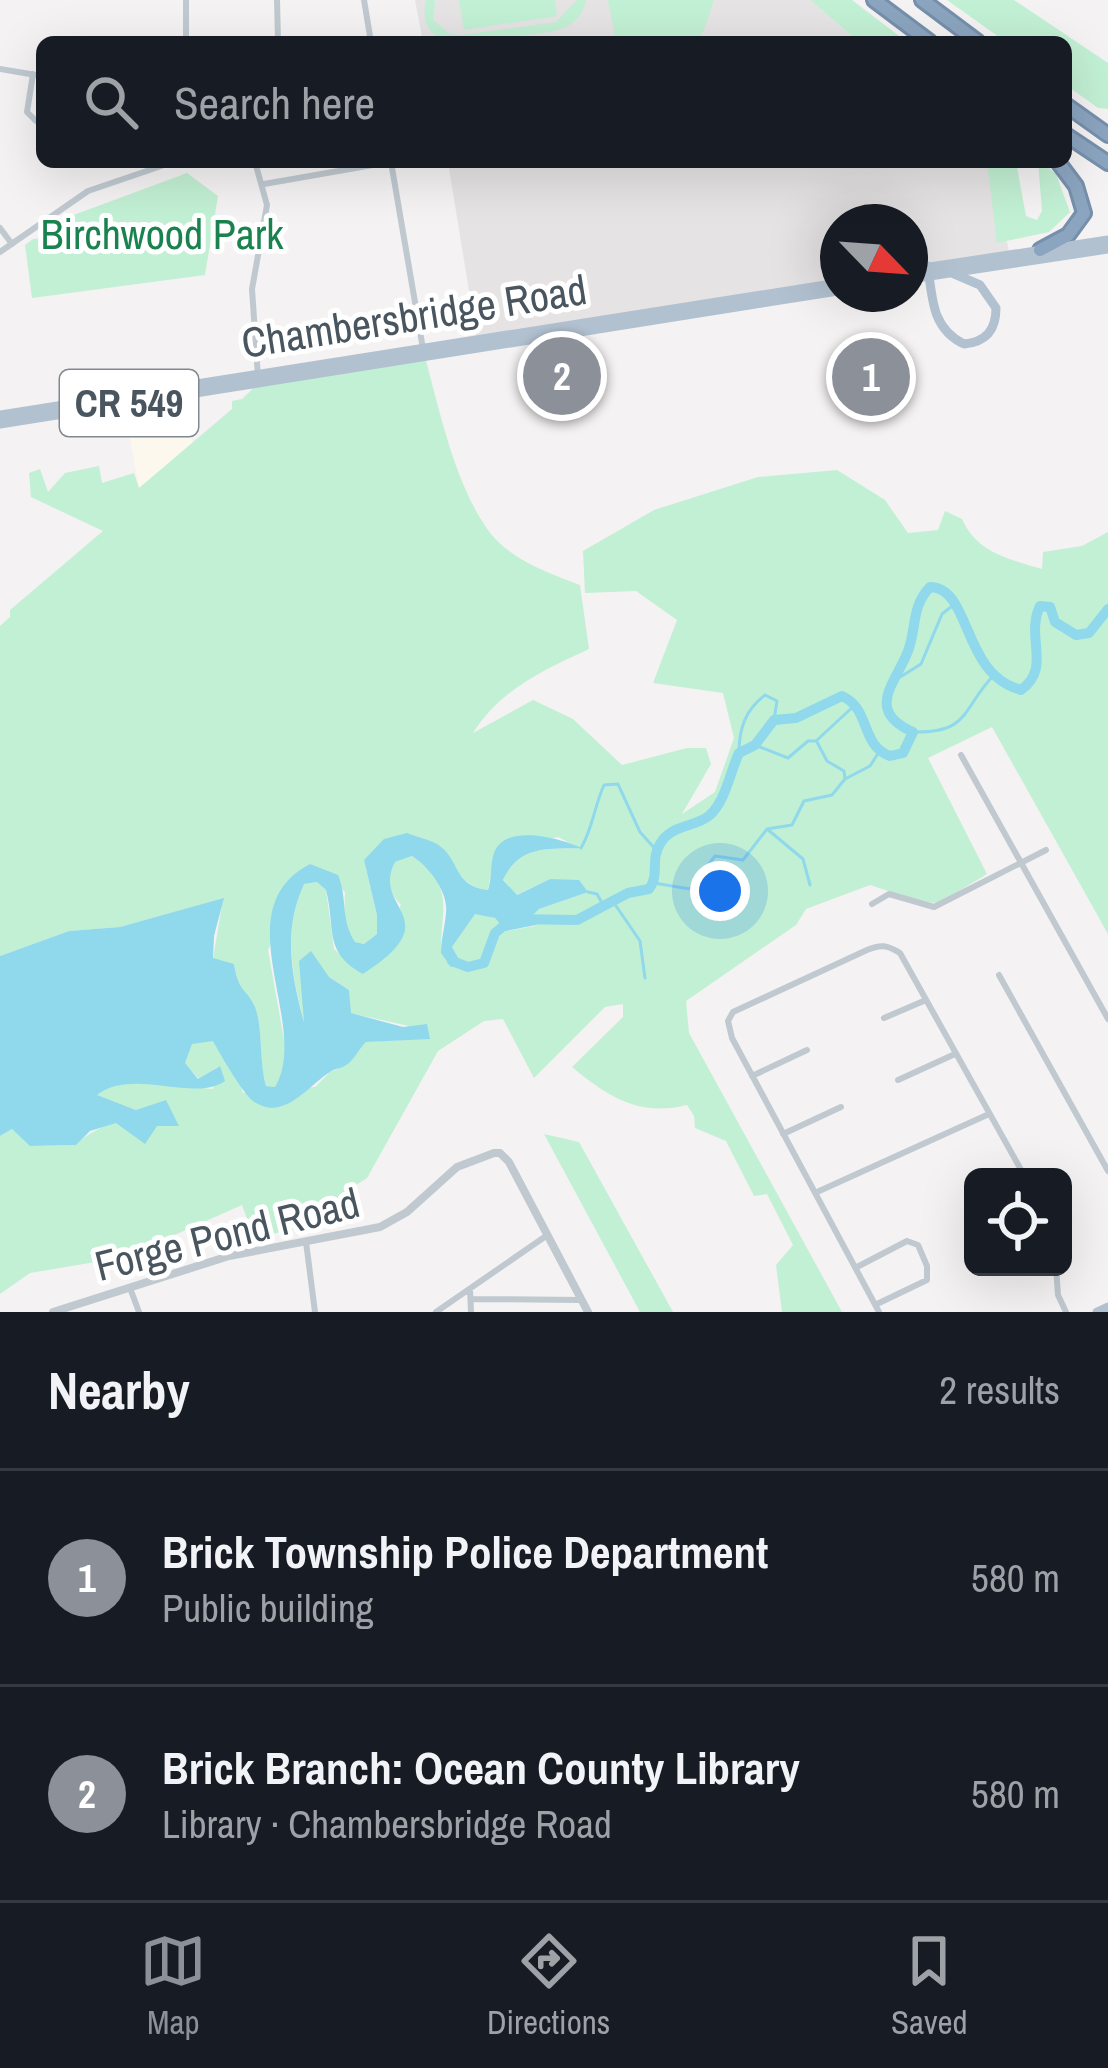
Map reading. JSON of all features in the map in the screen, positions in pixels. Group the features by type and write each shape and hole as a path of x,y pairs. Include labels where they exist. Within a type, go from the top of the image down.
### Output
{"highway":[{"path":"874,0 921,36"},
{"path":"922,0 969,36"},
{"path":"1072,107 1108,122"},
{"path":"1072,108 1108,135"},
{"path":"1072,139 1108,163"},
{"path":"1040,250 1067,235 1084,213 1076,186 1062,168"}],"main road":[{"path":"928,271 1040,250 1108,245"},
{"path":"928,271 952,273 1108,245"},
{"path":"928,271 942,328 964,344 976,343 986,338 994,324 994,302 980,285 952,273"},
{"name":"Chambersbridge Road","path":"0,424 423,349 820,290"},
{"name":"Chambersbridge Road","path":"0,415 820,290"},
{"path":"1097,1312 1108,1307"}],"street":[{"path":"186,0 186,36"},
{"path":"277,0 278,36"},
{"path":"364,0 370,36"},
{"path":"0,69 36,75"},
{"path":"36,82 27,112 36,121"},
{"path":"0,252 88,191 155,168"},
{"path":"257,168 266,217 252,289 258,379"},
{"path":"263,184 356,168"},
{"path":"392,168 423,349"},
{"path":"0,228 11,244"},
{"path":"961,755 1108,1018"},
{"path":"872,904 889,894 934,908 1046,850"},
{"path":"857,1267 907,1241 918,1244 928,1266 926,1280 878,1308 732,1037 728,1021 733,1012 777,988 884,945 900,953 1020,1168"},
{"path":"999,974 1108,1171"},
{"path":"884,1018 926,1000"},
{"path":"752,1076 807,1050"},
{"path":"898,1080 955,1054"},
{"path":"783,1134 841,1107"},
{"path":"816,1192 989,1114"},
{"name":"Forge Pond Road","path":"53,1312 229,1256 365,1232 394,1220 457,1167 500,1153 587,1312"},
{"path":"436,1312 546,1236"},
{"path":"306,1242 315,1312"},
{"path":"1057,1276 1066,1312"},
{"path":"130,1288 139,1312"},
{"path":"470,1289 471,1312"},
{"path":"471,1299 581,1300"}],"shaded area":[{"path":"415,0 810,0 852,36 422,36"},
{"path":"449,168 990,168 1010,255 928,267 928,204 820,204 820,286 477,340"},
{"path":"184,401 193,444 139,489 125,409"}],"green space":[{"path":"426,0 435,0 433,20 450,34 462,35 556,22 577,0 586,0 566,27 516,36 438,36 425,18"},
{"path":"459,0 555,0 557,16 464,30"},
{"path":"608,0 714,0 700,36 615,36"},
{"path":"810,0 852,0 899,36 852,36"},
{"path":"947,0 1014,0 1068,36 998,36"},
{"path":"1072,39 1108,63 1108,109 1098,108 1072,89"},
{"path":"988,168 1017,168 1026,216 1037,220 1042,211 1038,168 1049,168 1056,174 1070,212 1049,232 997,243"},
{"name":"Birchwood Park","path":"187,173 218,196 205,275 32,298 25,245 33,239 52,238 71,216"},
{"path":"425,357 450,449 479,516 510,552 580,585 589,649 510,693 473,733 533,700 573,719 622,765 687,748 706,748 711,764 682,814 715,792 734,738 723,693 653,683 677,620 636,591 585,593 583,551 654,510 758,477 837,470 885,500 908,533 938,530 945,511 962,519 985,547 1042,569 1043,552 1082,546 1108,532 1108,934 992,727 928,758 987,874 939,903 870,885 806,909 796,925 686,1001 689,1033 842,1312 782,1312 776,1265 793,1245 767,1194 754,1196 726,1141 695,1128 687,1105 654,1108 625,1102 572,1067 623,1017 623,1004 605,1007 534,1078 503,1019 484,1021 438,1051 367,1178 347,1191 356,1219 254,1237 242,1205 125,1257 30,1273 0,1294 0,1136 12,1129 31,1146 75,1145 136,1110 96,1095 108,1088 153,1082 213,1089 219,1066 199,1079 184,1063 191,1044 213,1040 243,1093 315,1087 330,1072 347,1065 366,1042 429,1038 418,1028 350,1013 349,990 329,977 307,1032 291,940 303,884 317,882 326,890 334,949 364,974 401,905 389,885 395,862 412,856 435,878 443,900 441,953 462,964 452,947 475,913 495,918 506,931 535,926 533,915 539,909 587,892 550,879 516,895 503,879 526,855 579,848 558,837 494,853 488,890 465,880 440,846 364,860 377,934 364,944 355,942 344,924 345,892 310,864 268,950 286,1051 275,1087 266,1086 252,1001 238,981 234,964 213,959 223,899 120,927 69,931 0,956 0,626 10,617 10,610 103,531 31,497 29,473 40,469 48,492 65,473 99,466 102,483 134,473 139,488 232,409 232,401 242,399 259,383"},
{"path":"544,1134 579,1142 673,1312 640,1312"}],"water":[{"path":"407,833 437,844 462,878 488,890 494,853 510,838 548,837 573,844 582,848 526,855 503,880 517,895 550,879 579,880 588,892 539,909 533,915 536,925 506,931 495,918 475,914 452,947 463,966 451,967 441,953 446,905 441,888 412,856 395,862 390,878 403,915 402,939 363,974 336,948 326,890 317,882 304,884 293,918 291,952 304,1022 299,961 311,951 329,977 349,990 351,1013 403,1027 427,1024 430,1039 366,1042 348,1064 277,1107 251,1099 213,1041 192,1044 185,1063 198,1079 220,1066 225,1081 197,1089 128,1084 97,1095 136,1110 166,1100 179,1126 157,1126 145,1144 116,1123 90,1131 76,1145 30,1146 12,1129 0,1136 0,956 69,931 120,927 224,898 213,958 234,964 240,986 255,1007 266,1086 275,1087 284,1062 284,1032 270,938 273,910 285,884 310,864 338,875 350,933 355,942 364,944 377,934 377,915 364,860 384,839"}],"waterway":[{"path":"452,961 468,967 484,963 495,933 512,919 577,920 628,893 649,889 657,850 665,838 710,815 724,794 739,753 755,745 774,720 796,718 842,696 858,709 881,751 890,756 903,753 913,732 890,715 888,695 908,651 920,602 930,587 954,601 987,667 1021,690 1035,672 1040,606 1050,607 1055,622 1076,635 1089,633 1108,609"},
{"path":"889,684 921,664 942,614 956,603"},
{"path":"913,732 955,724 993,676"},
{"path":"739,753 744,721 765,695 777,701 774,720"},
{"path":"755,745 788,758 808,741 816,741 856,704"},
{"path":"817,742 827,761 844,771 845,779"},
{"path":"767,829 792,825 804,801 832,795 845,779 870,766 879,752"},
{"path":"581,848 604,785 618,784 640,832 657,851"},
{"path":"654,883 690,889 715,856 743,860 767,829 803,859 810,885"},
{"path":"588,892 597,894 603,905"},
{"path":"612,900 640,941 645,978"}],"place":[{"name":"Brick Branch: Ocean County Library","path":"562,376"},
{"name":"Brick Township Police Department","path":"871,377"}]}
